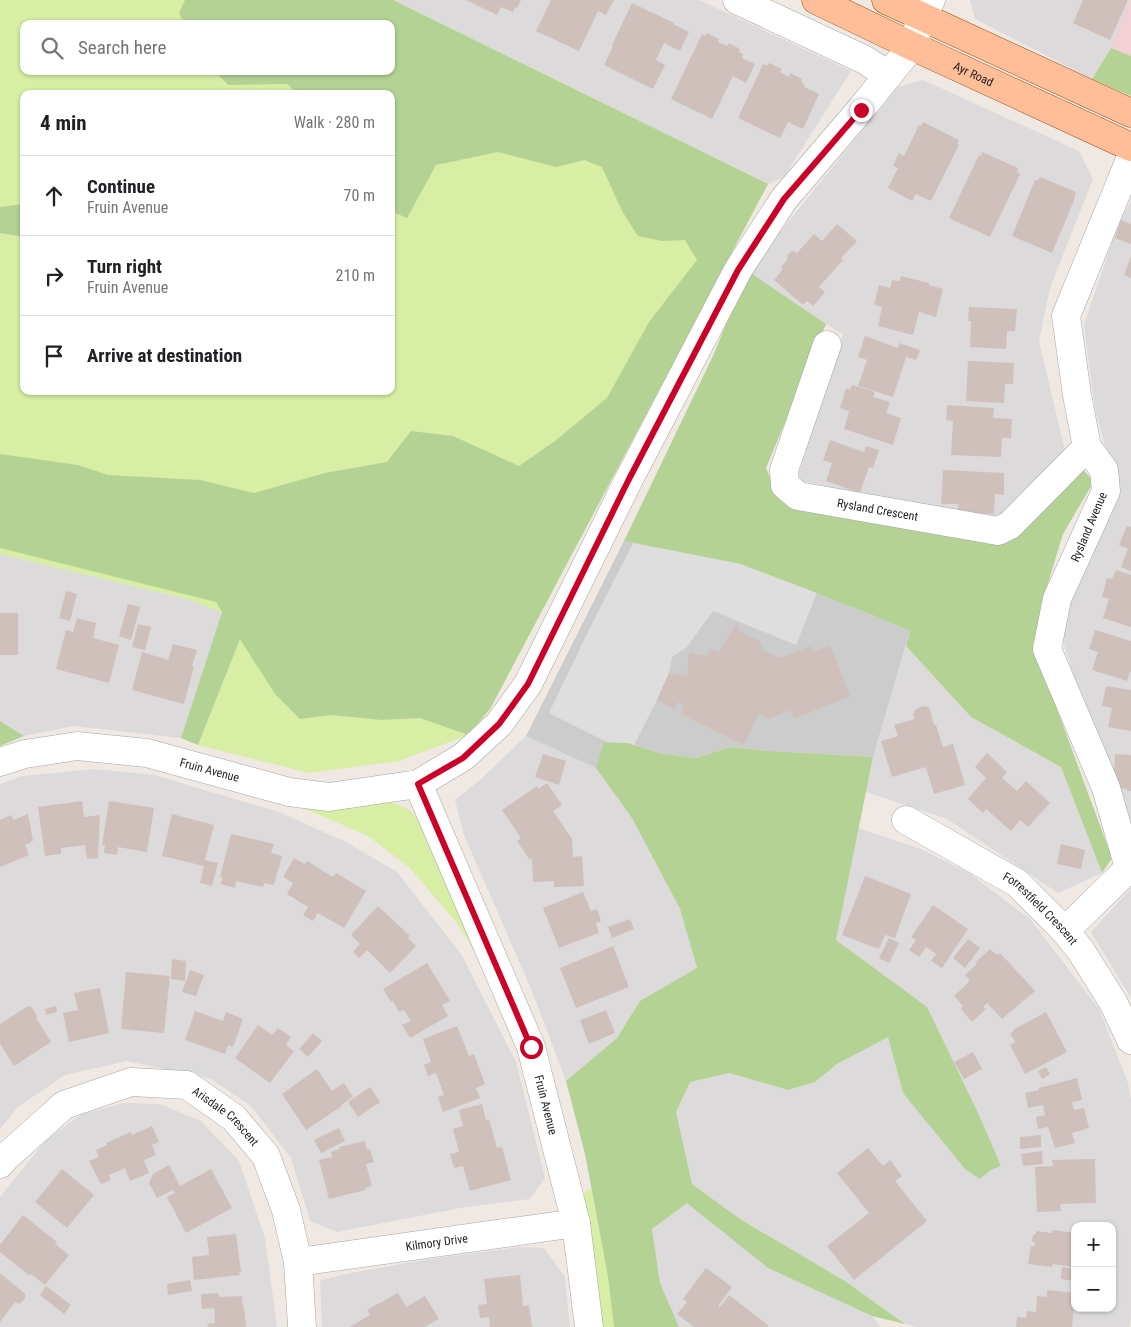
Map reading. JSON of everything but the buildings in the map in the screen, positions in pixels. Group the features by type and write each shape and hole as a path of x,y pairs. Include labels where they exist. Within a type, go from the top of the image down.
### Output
{"main road":[{"name":"Ayr Road","path":"816,0 1131,147"},
{"path":"886,0 927,9 1131,113"}],"street":[{"path":"737,0 865,60 888,75"},
{"name":"Fruin Avenue","path":"0,762 25,754 77,746 147,753 290,792 329,797 418,784 463,758 499,724 528,684 628,481 738,270 784,199 861,110 912,46 927,9"},
{"name":"Rysland Avenue","path":"1064,931 1130,868 1106,788 1047,648 1058,599 1106,491 1104,470 1087,446 1076,395 1066,316 1131,157"},
{"name":"Rysland Crescent","path":"827,344 784,470 785,485 798,496 998,531 1010,525 1087,446"},
{"name":"Fruin Avenue","path":"418,784 531,1047 576,1223 589,1327"},
{"name":"Forrestfield Crescent","path":"906,820 1017,883 1081,951 1113,1002 1131,1040"},
{"name":"Arisdale Crescent","path":"0,1164 64,1105 131,1082 187,1085 234,1118 266,1156 286,1210 298,1262 302,1327"},
{"name":"Kilmory Drive","path":"298,1262 576,1223"}],"shaded area":[{"path":"393,0 699,0 851,71 784,177 768,184"},
{"path":"970,0 1131,0 1131,56 1111,48 1092,79 975,19"},
{"path":"1131,0 1131,56 1111,48"},
{"path":"923,80 1079,151 1093,179 1050,288 1039,341 1065,451 997,522 797,480 843,334 748,271 898,87"},
{"path":"1131,201 1131,845 1061,635 1109,461 1095,409 1084,325 1119,221"},
{"path":"624,541 740,564 910,631 873,757 730,747 696,758 659,753 628,743 605,742 596,768 526,736"},
{"path":"633,543 740,564 817,593 796,645 713,611 686,648 672,657 669,673 634,745 607,742 549,713"},
{"path":"0,554 183,598 222,612 181,738 73,726 24,736 0,721"},
{"path":"906,646 971,717 1061,767 1102,873 1058,893 947,819 866,792 873,757"},
{"path":"526,736 596,768 632,818 680,909 697,969 640,1001 617,1038 566,1081 532,991 464,835 455,800 481,779"},
{"path":"95,769 154,775 279,812 346,842 397,872 461,954 516,1062 545,1178 530,1199 460,1208 337,1232 310,1221 291,1158 251,1106 211,1079 127,1061 65,1075 18,1107 0,1129 0,784 22,776"},
{"path":"858,828 921,849 969,873 1030,919 1099,1009 1128,1083 1131,1099 1130,1327 917,1327 905,1324 845,1281 740,1219 692,1184 676,1112 690,1082 729,1073 788,1090 815,1082 837,1064 888,1036 903,1093 980,1179 991,1170 1001,1166 980,1117 927,1008 836,940"},
{"path":"1131,888 1131,998 1091,932"},
{"path":"124,1103 160,1104 201,1121 239,1161 265,1238 277,1327 0,1327 0,1197 46,1140 82,1114"},
{"path":"687,1202 768,1268 872,1316 881,1327 679,1327 660,1283 652,1229"},
{"path":"520,1247 544,1248 565,1277 570,1327 322,1327 320,1281 340,1275 423,1260"}],"green space":[{"path":"0,0 393,0 768,184 490,709 183,598 0,554"},
{"path":"185,0 393,0 768,184 490,709 468,735 420,718 381,720 331,715 300,719 275,694 240,639 198,745 181,738 222,612 216,602 0,548 0,454 78,465 108,475 200,480 254,493 325,473 387,462 411,431 453,436 519,466 555,441 607,398 649,322 697,260 685,240 662,241 638,236 622,211 602,167 584,160 556,167 498,152 436,165 407,218 395,213 395,90 294,90 287,84 228,85 219,75 395,75 395,20 183,20 179,13"},
{"path":"1111,48 1131,56 1131,96 1092,79"},
{"path":"20,204 20,236 0,233 0,207"},
{"path":"748,271 826,324 766,468 778,495 972,538 1081,468 1094,481 1063,534 1041,606 1037,655 1112,858 1102,873 1061,767 971,717 906,646 910,631 740,564 624,541 713,356"},
{"path":"240,639 300,719 331,715 381,720 420,718 468,735 399,761 309,773 198,745"},
{"path":"0,721 24,736 0,746"},
{"path":"604,742 628,743 659,753 696,758 730,747 873,757 836,940 927,1007 980,1117 1001,1166 991,1170 980,1179 965,1169 903,1093 888,1037 837,1064 815,1082 788,1090 729,1073 690,1082 676,1112 692,1184 740,1219 845,1281 905,1324 872,1316 768,1268 687,1203 652,1229 660,1283 679,1327 614,1327 608,1277 585,1154 566,1081 617,1038 640,1001 697,968 680,909 632,818 596,768"},
{"path":"393,802 411,811 426,831 487,972 457,923 409,867 368,836 301,807 344,808"},
{"path":"591,1189 608,1277 614,1327 601,1327 580,1196"}],"route":[{"path":"531,1047 418,784 463,758 499,724 528,684 628,481 738,270 784,199 861,110"}]}
